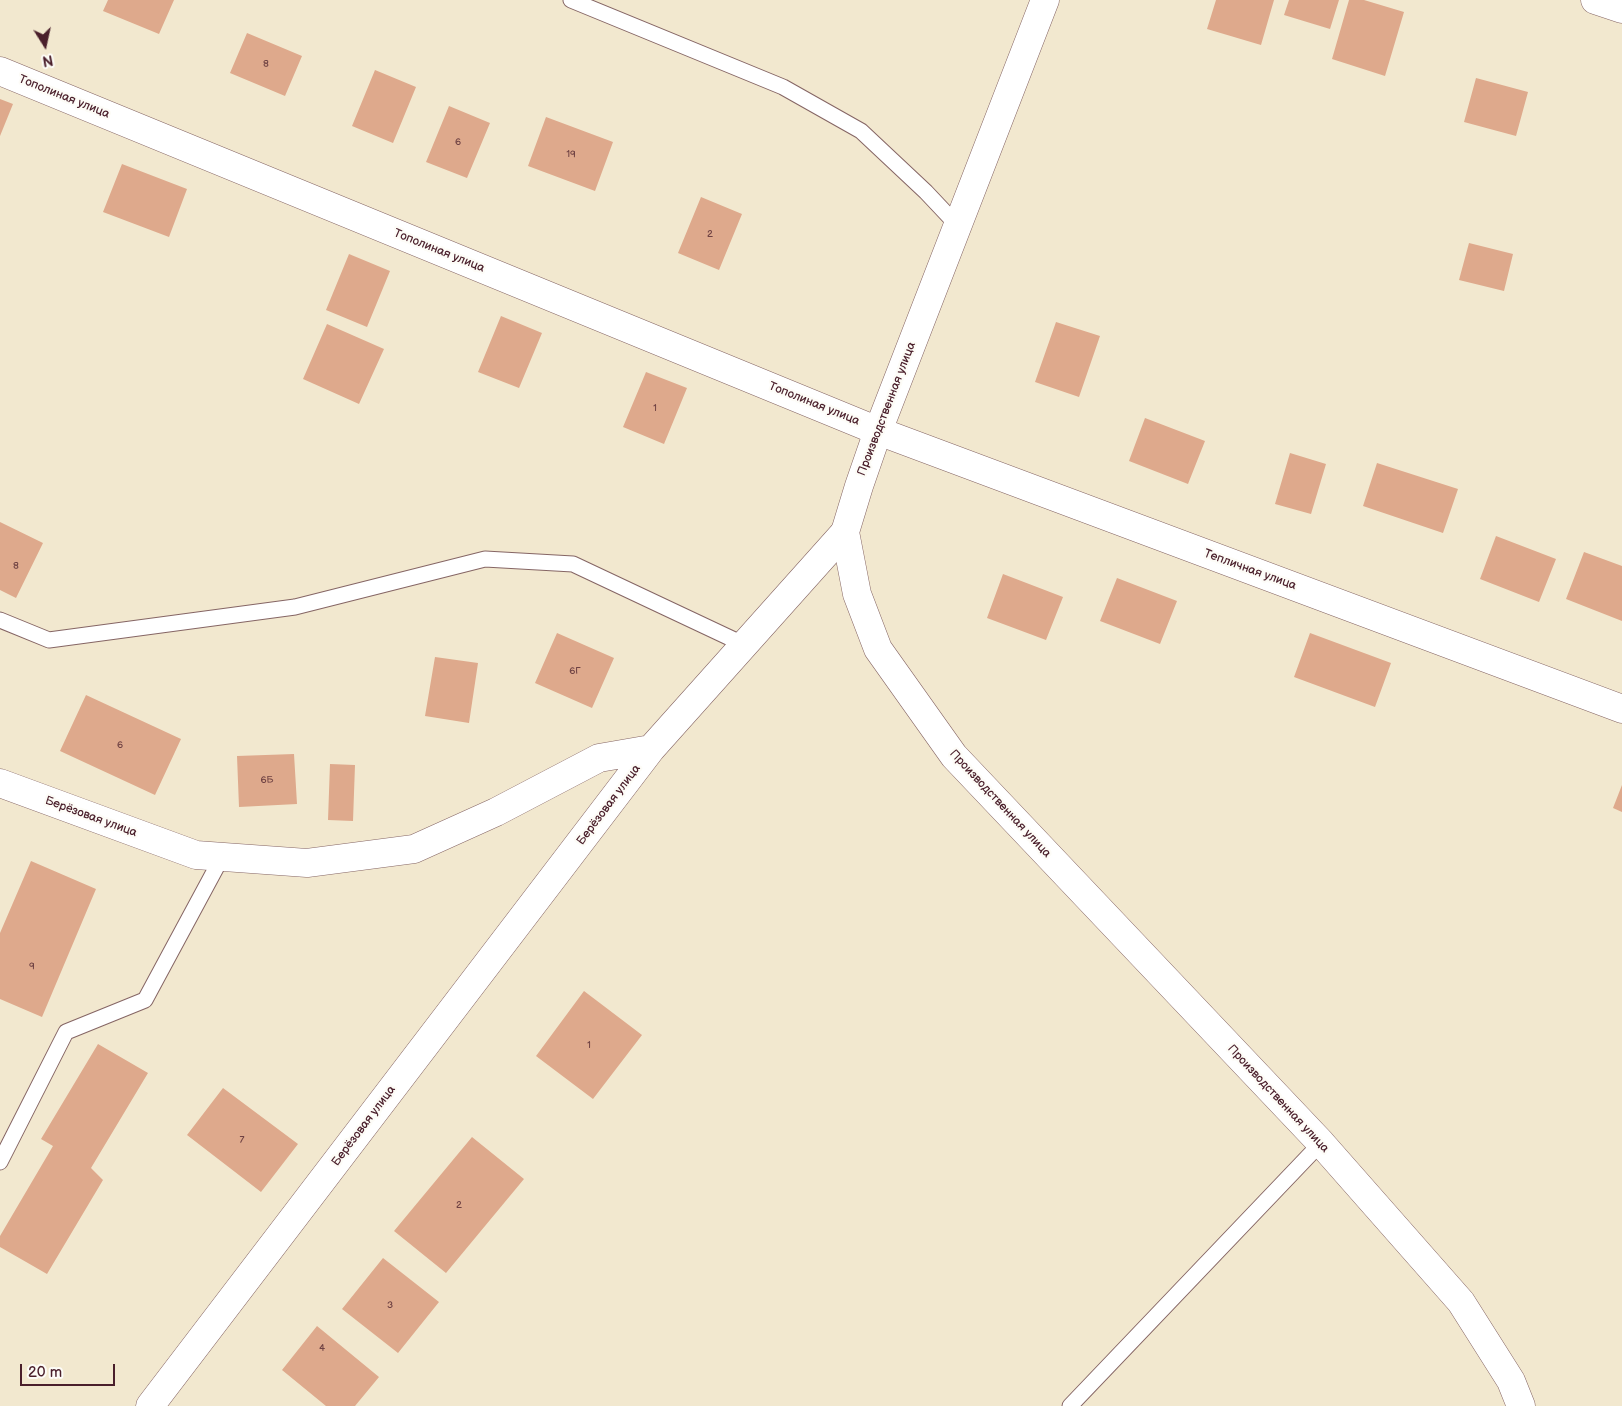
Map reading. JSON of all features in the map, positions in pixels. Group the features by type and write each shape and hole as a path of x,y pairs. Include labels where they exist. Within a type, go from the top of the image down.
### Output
{"street":[{"name":"Производственная улица","path":"1045,0 878,431 845,532 857,594 878,649 954,756 1321,1144 1461,1302 1511,1381 1521,1406"},
{"path":"1594,0 1622,9"},
{"name":"Тополиная улица","path":"0,71 878,431"},
{"name":"Тепличная улица","path":"878,431 1622,709"},
{"path":"651,750 845,532"},
{"name":"Берёзовая улица","path":"0,783 196,855 307,863 414,849 496,812 599,758 651,750"},
{"name":"Берёзовая улица","path":"150,1406 651,750"}],"lane":[{"path":"571,0 783,88 861,131 926,192 958,226"},
{"path":"0,620 49,640 295,607 485,559 573,564 744,645"},
{"path":"0,1162 66,1032 145,1000 222,857"},
{"path":"1070,1406 1321,1144"}],"building":[{"path":"108,0 174,0 159,34 103,11"},
{"path":"1216,0 1274,0 1261,45 1207,29"},
{"path":"1289,0 1339,0 1330,29 1284,15"},
{"path":"1349,0 1364,0 1404,12 1385,76 1332,59"},
{"path":"247,33 302,56 285,96 230,73"},
{"path":"375,70 416,87 393,143 352,126"},
{"path":"1476,78 1528,92 1516,136 1464,122"},
{"path":"0,99 13,104 0,136"},
{"path":"449,106 490,123 467,178 426,162"},
{"path":"546,117 613,142 595,191 528,166"},
{"path":"122,164 187,189 169,237 103,212"},
{"path":"701,197 742,214 719,270 678,253"},
{"path":"1469,243 1513,254 1504,291 1459,280"},
{"path":"349,254 390,271 367,327 326,310"},
{"path":"501,316 542,333 519,388 478,372"},
{"path":"1056,322 1100,336 1079,397 1035,382"},
{"path":"327,324 384,349 359,404 303,379"},
{"path":"646,372 687,388 664,444 623,427"},
{"path":"1145,418 1205,441 1188,484 1129,461"},
{"path":"1290,453 1326,464 1311,514 1275,504"},
{"path":"1377,463 1458,489 1443,533 1363,506"},
{"path":"0,522 43,543 16,598 0,590"},
{"path":"1496,536 1556,559 1539,602 1480,579"},
{"path":"1584,552 1622,566 1622,621 1566,599"},
{"path":"1003,574 1063,597 1046,640 987,618"},
{"path":"1117,578 1177,601 1160,644 1100,621"},
{"path":"557,633 614,658 592,708 535,683"},
{"path":"1310,633 1391,663 1375,707 1294,677"},
{"path":"435,657 478,663 469,723 425,716"},
{"path":"86,695 181,739 155,795 60,751"},
{"path":"294,754 297,804 239,807 237,756"},
{"path":"330,764 355,765 353,821 328,820"},
{"path":"1622,785 1622,812 1613,808"},
{"path":"31,861 96,889 42,1017 0,999 0,933"},
{"path":"584,991 642,1035 593,1099 536,1056"},
{"path":"98,1044 148,1073 91,1168 103,1180 47,1274 0,1247 0,1236 53,1146 41,1139"},
{"path":"223,1088 298,1144 261,1192 187,1135"},
{"path":"472,1137 524,1179 446,1273 394,1231"},
{"path":"383,1258 439,1302 398,1353 342,1309"},
{"path":"317,1326 379,1377 355,1406 326,1406 282,1370"}]}
